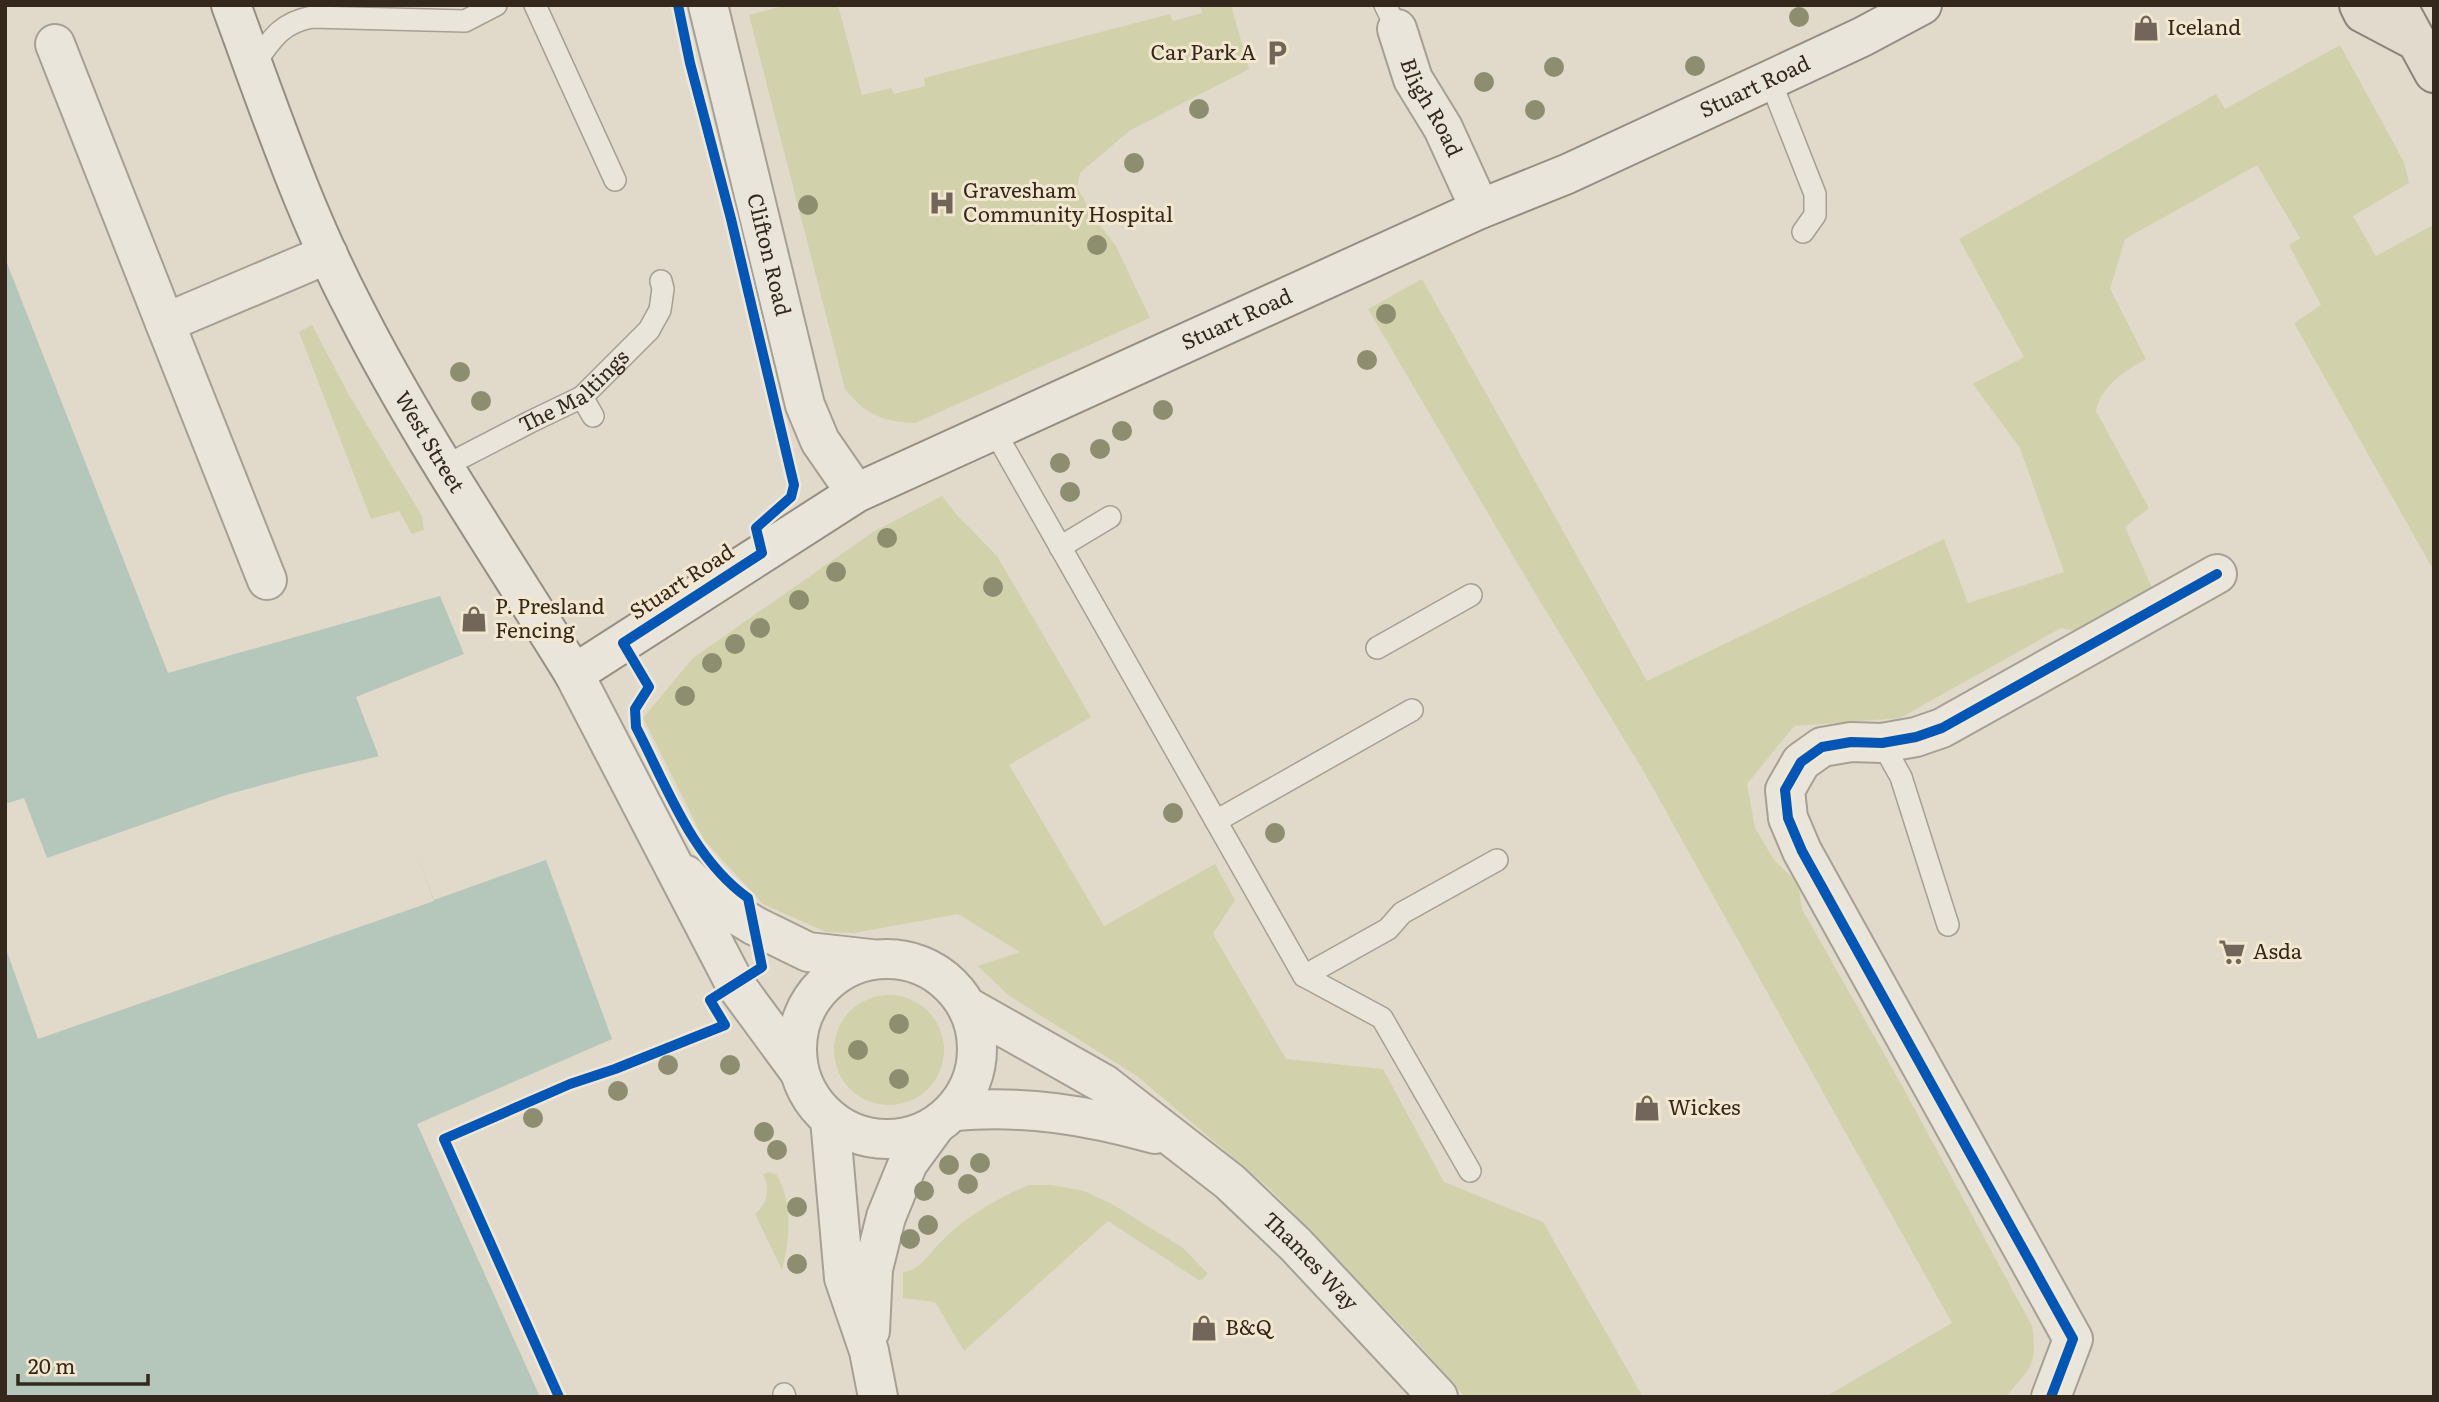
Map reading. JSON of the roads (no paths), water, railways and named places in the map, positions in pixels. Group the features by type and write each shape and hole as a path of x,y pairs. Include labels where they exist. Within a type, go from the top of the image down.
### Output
{"main road":[{"path":"2359,5 2363,13 2425,57"},
{"path":"2397,5 2425,57"}],"street":[{"name":"West Street","path":"231,5 289,165 353,308 390,376 574,674 735,984 799,1072"},
{"name":"Clifton Road","path":"708,5 805,405 820,441 856,493"},
{"name":"Stuart Road","path":"574,674 856,493 1480,209 1567,174 1863,37 1922,5"},
{"name":"Bligh Road","path":"1391,17 1413,79 1443,128 1480,209"},
{"path":"55,44 267,580"},
{"path":"165,323 328,254"},
{"path":"2051,1397 2073,1339 1802,851 1788,818 1786,790 1801,762 1822,747 1851,742 1882,743 1916,737 1942,728 2217,574"},
{"name":"West Street","path":"669,859 709,898 755,926 808,952 871,959"},
{"path":"869,1351 873,1269 886,1217 908,1163 945,1119 968,1091 977,1063 976,1034 968,1007 950,984 927,967 899,958 871,959 842,969 819,988 803,1013 796,1042 799,1072 810,1098 830,1119 855,1134 883,1140 913,1136 945,1119"},
{"name":"Thames Way","path":"968,1007 1104,1084 1230,1182 1296,1245 1438,1397"},
{"name":"Thames Way","path":"945,1119 996,1108 1051,1111 1108,1121 1171,1138"},
{"path":"830,1119 844,1278 869,1351 878,1397"}],"lane":[{"path":"253,66 269,43 292,21 312,17 464,21 496,5"},
{"path":"535,5 615,180"},
{"path":"1770,80 1815,194 1815,215 1803,232"},
{"name":"The Maltings","path":"445,466 582,397 649,330 660,310 663,289 661,281"},
{"path":"582,397 593,416"},
{"path":"995,432 1304,976 1382,1018 1470,1171"},
{"path":"1060,547 1110,517"},
{"path":"1377,648 1471,595"},
{"path":"1216,821 1412,710"},
{"path":"1882,743 1901,777 1948,925"},
{"path":"1304,976 1388,929 1402,913 1497,860"}],"place":[{"name":"Iceland","path":"2146,28"},
{"name":"Car Park A","path":"1277,53"},
{"name":"Gravesham Community Hospital","path":"942,203"},
{"name":"P. Presland Fencing","path":"474,619"},
{"name":"Asda","path":"2232,952"},
{"name":"Wickes","path":"1647,1108"},
{"name":"B&Q","path":"1204,1328"}]}
